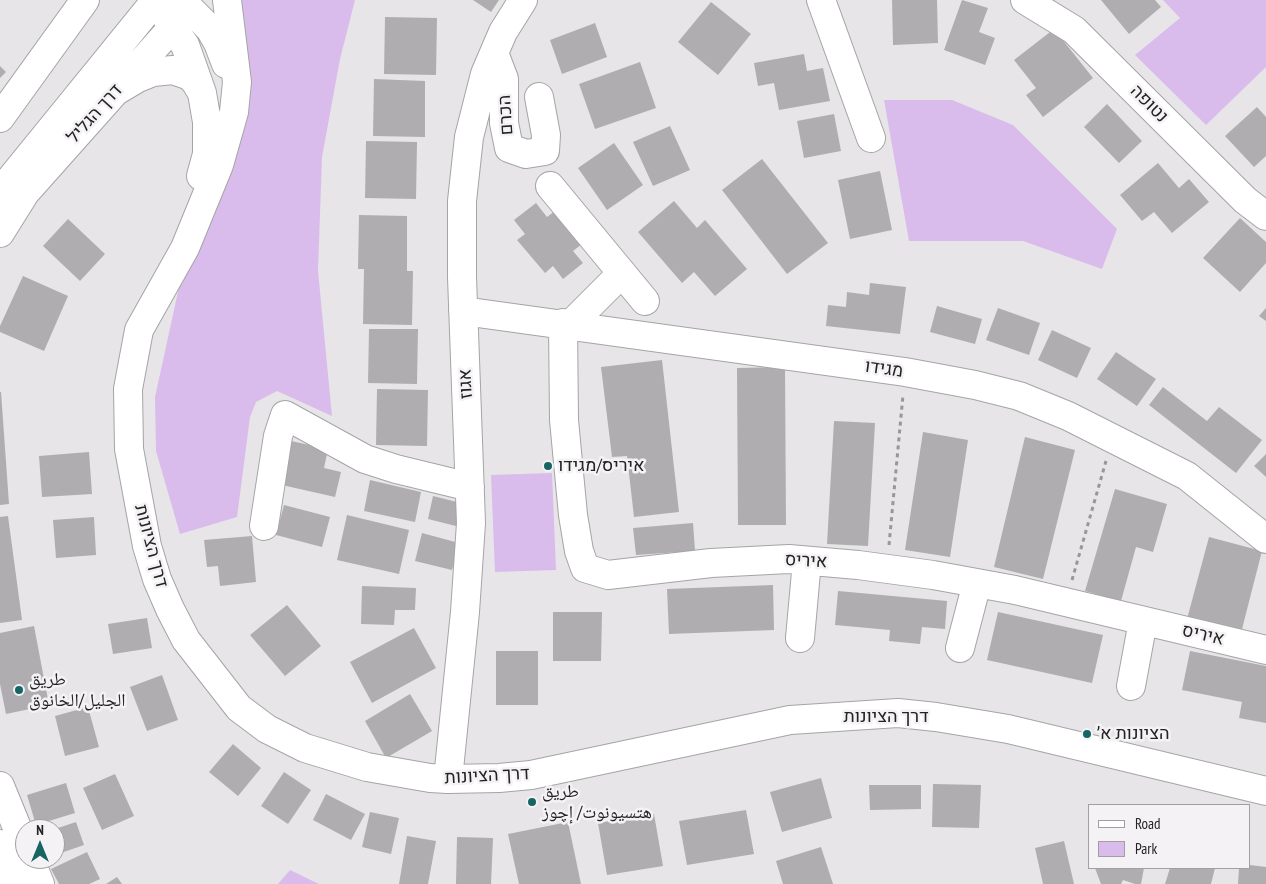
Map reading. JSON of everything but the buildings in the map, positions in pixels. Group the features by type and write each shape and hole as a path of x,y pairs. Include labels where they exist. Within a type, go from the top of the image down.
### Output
{"main road":[{"path":"0,118 85,0"},
{"name":"דרך הציונות","path":"157,0 186,12 185,45 202,94 206,122 206,154 185,248"},
{"name":"דרך הגליל","path":"0,192 157,0"},
{"path":"162,0 186,12 210,29 226,64 234,112"},
{"name":"דרך הציונות","path":"227,0 237,82 234,112 219,165 185,248 140,330 128,389 129,449 147,546 157,579 186,640 239,708 267,729 305,748 367,767 448,780 531,775 790,720 898,713 936,717 1008,729 1266,791"},
{"name":"אגוז","path":"448,780 466,602 471,523 463,311 462,201 469,137 485,74 503,32 523,0"},
{"path":"820,0 871,138"},
{"name":"נטופה","path":"1025,0 1074,30 1245,200 1266,216"},
{"name":"דרך הגליל","path":"0,233 25,193 186,12"},
{"name":"הכרם","path":"494,53 504,79 504,123 509,148 526,154 544,151 546,135 540,97"},
{"path":"116,91 138,78 153,72 173,70 190,76 202,94"},
{"path":"550,186 645,301"},
{"path":"567,324 622,273"},
{"name":"מגידו","path":"463,311 905,372 975,385 1019,396 1068,416 1187,476 1266,538"},
{"name":"איריס","path":"567,324 564,420 573,515 579,551 585,568 608,575 710,564 789,559 886,568 1015,590 1266,650"},
{"path":"264,526 278,436 285,415 365,459 396,469 470,487"},
{"path":"800,638 808,561"},
{"path":"960,648 977,583"},
{"path":"1131,686 1143,621"},
{"path":"0,786 15,823"},
{"path":"0,844 15,884"},
{"path":"34,869 40,884"}],"path":[{"path":"886,568 905,372"},
{"path":"1065,602 1112,438"}],"green space":[{"path":"229,0 355,0 340,59 322,157 318,271 332,416 277,391 256,402 250,417 237,517 180,534 156,451 155,397 181,278 231,88"},
{"path":"1163,0 1266,0 1266,67 1206,125 1135,55 1180,18"},
{"path":"884,100 952,100 1013,125 1117,229 1102,269 1023,241 909,241"},
{"path":"552,473 556,570 495,572 491,475"},
{"path":"290,870 319,884 278,884"}],"place":[{"name":"איריס/מגידו","path":"548,466"},
{"name":"طريق الجليل/الخانوق","path":"19,690"},
{"name":"הציונות א׳","path":"1087,734"},
{"name":"طريق هتسيونوت/ إچوز","path":"532,802"}]}
